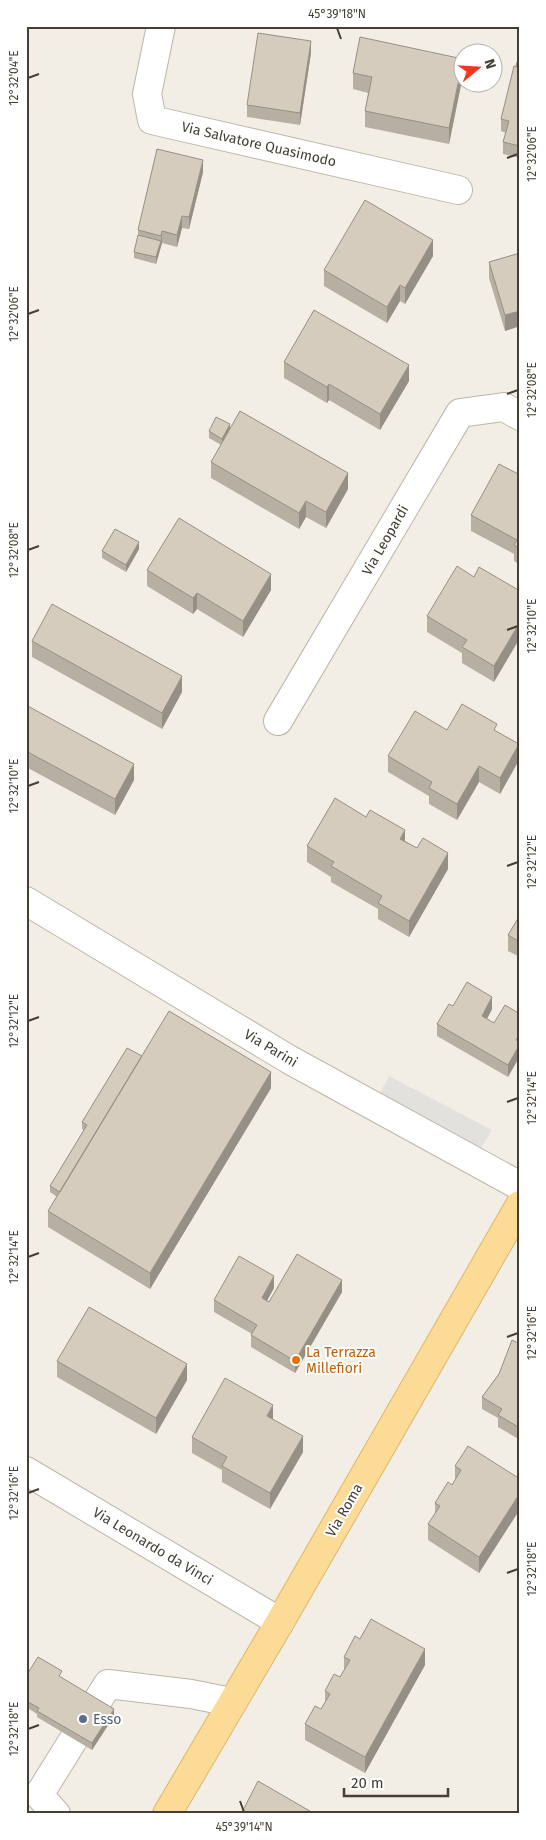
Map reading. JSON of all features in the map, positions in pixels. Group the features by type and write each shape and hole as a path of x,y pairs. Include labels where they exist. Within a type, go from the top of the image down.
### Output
{"main road":[{"name":"Via Roma","path":"167,1814 520,1206"}],"street":[{"name":"Via Salvatore Quasimodo","path":"161,26 147,94 152,120 458,190"},
{"name":"Via Leopardi","path":"278,721 460,413 504,407 520,416"},
{"name":"Via Parini","path":"26,901 290,1060 520,1186"},
{"name":"Via Leonardo da Vinci","path":"26,1471 280,1622"},
{"path":"56,1814 40,1795 108,1684 192,1694 231,1702"}],"shaded area":[{"path":"389,1076 492,1130 479,1151 378,1097"}],"building":[{"path":"258,33 311,41 300,113 247,105"},
{"path":"360,37 454,57 454,92 456,92 449,128 365,111 372,77 353,73"},
{"path":"520,52 520,68 516,66"},
{"path":"514,66 520,68 520,146 503,142 509,121 501,119"},
{"path":"157,149 203,160 189,217 182,216 177,235 162,231 161,236 138,230"},
{"path":"365,200 433,240 405,288 400,285 387,307 324,270"},
{"path":"138,235 161,241 156,257 134,252"},
{"path":"520,253 520,311 505,315 489,262"},
{"path":"314,310 409,365 380,414 329,384 327,387 284,362"},
{"path":"240,411 348,473 326,512 306,501 299,513 211,462"},
{"path":"216,417 230,424 222,439 209,431"},
{"path":"499,464 520,475 520,549 514,545 517,540 471,515"},
{"path":"179,518 271,574 243,621 197,593 193,598 147,570"},
{"path":"115,529 139,542 126,565 102,551"},
{"path":"457,566 474,577 479,567 520,591 520,622 494,666 462,647 467,640 427,616"},
{"path":"52,604 182,676 162,713 32,641"},
{"path":"462,704 497,724 494,730 519,744 500,778 479,766 457,804 429,788 432,782 388,756 415,711 447,730"},
{"path":"26,705 134,764 115,799 26,751"},
{"path":"335,798 366,817 370,810 405,830 400,839 417,848 423,838 448,853 409,921 378,903 382,896 331,866 334,862 307,846"},
{"path":"520,915 520,942 508,935"},
{"path":"467,982 492,997 482,1016 494,1023 505,1005 520,1014 520,1034 516,1040 520,1044 508,1065 437,1024 449,1004 453,1006"},
{"path":"169,1011 271,1072 150,1273 48,1211"},
{"path":"127,1048 142,1056 60,1192 50,1186 87,1125 82,1122"},
{"path":"297,1254 342,1280 295,1361 251,1335 257,1325 214,1300 239,1256 274,1276 262,1298 269,1302"},
{"path":"89,1307 187,1364 156,1418 57,1361"},
{"path":"512,1340 520,1344 520,1428 498,1415 502,1409 482,1397 499,1374"},
{"path":"225,1378 273,1405 267,1416 303,1436 270,1493 222,1466 227,1457 192,1437"},
{"path":"468,1446 520,1479 520,1493 479,1557 428,1524 440,1506 435,1503 448,1482 452,1485 461,1470 455,1466"},
{"path":"371,1619 425,1649 365,1757 305,1724 315,1706 321,1709 330,1694 325,1691 334,1674 340,1677 350,1660 344,1657 355,1636 360,1639"},
{"path":"38,1657 62,1671 59,1676 114,1709 92,1743 37,1711 39,1708 26,1701 26,1676"},
{"path":"258,1781 315,1814 241,1814"}],"place":[{"name":"La Terrazza Millefiori","path":"296,1360"},
{"name":"Esso","path":"83,1719"}]}
